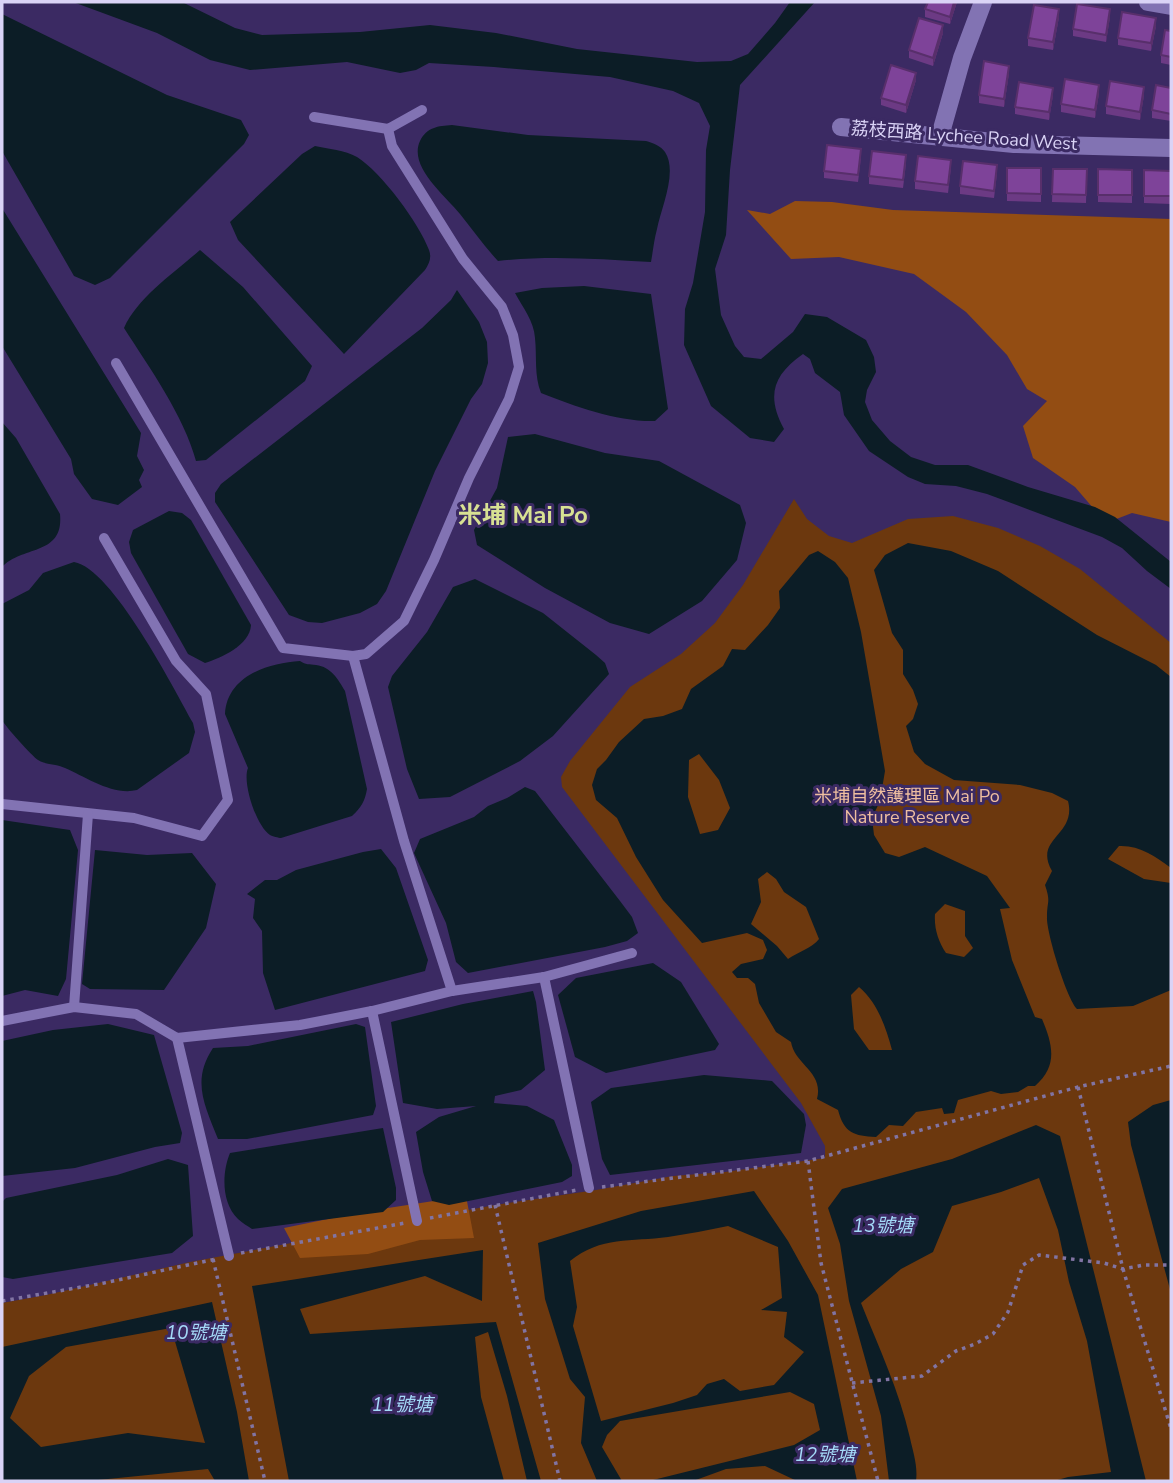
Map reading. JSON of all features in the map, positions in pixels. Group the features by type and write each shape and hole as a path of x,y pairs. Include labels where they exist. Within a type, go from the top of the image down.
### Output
{"street":[{"path":"940,136 962,58 983,2"},
{"path":"1147,2 1171,6"},
{"name":"荔枝西路 Lychee Road West","path":"842,127 1014,144 1171,148"}],"lane":[{"path":"314,117 388,129 422,110"},
{"path":"116,363 283,648 353,656 366,654 404,621 469,478 509,399 519,367 513,335 502,307 463,259 392,146 388,129"},
{"path":"2,804 134,818 202,836 228,800 206,694 176,661 104,538"},
{"path":"353,656 404,841 452,991"},
{"path":"74,1007 88,814"},
{"path":"2,1021 74,1007 136,1014 177,1038 300,1024 372,1011 452,991 544,977 632,953"},
{"path":"544,977 589,1188"},
{"path":"372,1011 417,1221"},
{"path":"177,1038 229,1256"}],"path":[{"path":"1078,1087 1123,1269 1171,1429"},
{"path":"808,1161 821,1264 878,1481"},
{"path":"495,1205 560,1481"},
{"path":"852,1383 922,1376 956,1351 993,1334 1008,1311 1023,1265 1039,1255 1104,1262 1123,1269 1144,1265 1171,1265"},
{"path":"213,1259 265,1481"}],"green space":[{"name":"米埔自然護理區 Mai Po Nature Reserve","path":"794,499 807,519 829,536 852,543 908,519 953,516 998,528 1040,546 1080,569 1171,643 1171,1481 2,1481 2,1303 190,1262 495,1205 673,1176 725,1172 825,1158 825,1146 801,1103 562,787 561,777 570,761 630,687 681,654 715,623 743,585"}],"shaded area":[{"path":"795,201 832,202 893,210 1171,219 1171,522 1132,513 1106,523 1075,487 1033,458 1023,426 1047,401 1027,389 1007,355 966,312 914,274 839,257 791,259 747,210 770,214"},
{"path":"466,1196 474,1238 420,1240 368,1254 300,1258 284,1228 362,1212"}],"water":[{"path":"73,2 182,2 235,28 262,35 360,32 430,25 496,33 577,49 697,62 731,61 748,54 790,2 815,2 740,85 726,235 715,269 721,315 735,346 744,357 761,359 793,332 805,314 827,317 866,340 874,357 876,372 867,390 865,402 872,420 890,441 911,457 935,465 968,465 1095,507 1115,517 1171,562 1171,589 1122,548 1102,537 987,494 956,486 925,484 908,477 869,451 844,415 840,392 815,373 810,359 803,354 785,370 776,387 775,406 784,429 774,442 750,438 711,406 684,345 685,309 693,283 705,212 706,150 710,126 699,103 673,91 610,77 494,67 429,63 416,70 400,73 347,62 250,70 210,60 157,33"},
{"path":"2,14 167,95 241,120 249,135 244,144 110,278 95,285 74,276 2,151"},
{"path":"452,125 528,135 646,141 659,146 669,160 670,170 651,262 556,258 498,261 430,180 419,161 420,141 426,133 438,127"},
{"path":"315,146 347,153 367,164 408,213 430,253 430,261 425,270 344,354 238,240 230,222 302,154"},
{"path":"2,208 141,433 137,456 144,470 139,480 142,487 118,505 92,499 74,474 71,459 2,346"},
{"path":"200,250 243,287 312,366 305,381 206,460 196,461 175,409 124,328 147,296"},
{"path":"584,286 651,294 668,409 655,421 612,416 541,393 533,326 515,293 542,288"},
{"path":"457,290 479,322 487,342 488,363 482,384 471,399 435,471 386,591 377,604 360,613 322,623 308,622 289,615 215,502 215,493 221,484 422,328 451,300"},
{"path":"2,422 16,438 60,514 60,527 56,537 49,543 20,555 2,567"},
{"path":"535,434 605,453 659,461 740,505 746,523 737,560 702,601 649,634 610,623 545,588 477,545 474,530 497,488 508,437"},
{"path":"169,511 182,513 191,520 251,625 246,639 240,644 226,654 205,663 188,654 131,553 129,542 133,530"},
{"path":"908,543 951,551 998,571 1097,635 1156,665 1171,677 1171,868 1146,852 1126,846 1119,846 1108,859 1144,879 1171,883 1171,990 1133,1006 1077,1009 1053,950 1045,885 1052,871 1048,851 1067,822 1068,801 1052,793 1020,785 954,780 925,764 914,752 906,726 913,719 918,704 903,674 903,650 892,633 874,570 885,555"},
{"path":"818,551 835,562 848,578 861,632 885,771 880,801 872,818 874,835 885,853 899,857 925,847 987,876 1010,908 1000,909 1012,960 1035,1017 1042,1019 1051,1046 1047,1071 1035,1086 1001,1094 991,1091 958,1100 954,1113 944,1114 942,1108 916,1112 903,1126 889,1125 876,1137 851,1132 843,1124 838,1110 817,1099 818,1090 813,1075 798,1057 791,1042 776,1032 759,1003 755,984 748,978 737,978 732,972 741,964 763,959 767,950 763,940 747,933 702,943 663,900 636,857 617,818 596,800 592,785 597,769 619,742 644,719 682,709 691,689 723,666 732,649 745,650 780,608 779,591 809,555","holes":["699,754 719,780 730,808 718,830 700,834 688,797 689,760","767,872 776,879 784,892 806,907 819,939 816,942 788,959 751,924 761,902 758,879","945,904 965,911 965,936 973,948 964,957 946,953 937,934 935,914","859,987 866,993 884,1025 892,1050 869,1050 854,1029 851,995"]},
{"path":"74,562 89,569 123,607 141,632 193,723 195,732 189,753 137,790 109,788 62,767 38,760 2,720 2,604 29,590 43,573"},
{"path":"475,579 543,613 605,663 609,674 553,736 520,761 450,797 419,799 407,769 388,687 392,676 427,632 453,587"},
{"path":"300,661 326,668 337,678 345,691 367,789 362,804 352,816 280,838 270,835 255,814 247,783 248,768 225,714 227,701 241,681 263,669"},
{"path":"525,787 535,791 632,917 638,933 627,941 605,947 468,973 456,962 446,923 414,853 420,839 474,817 488,806"},
{"path":"2,820 70,830 78,850 66,979 58,996 25,990 2,996"},
{"path":"381,849 396,868 428,960 425,971 275,1010 263,973 262,931 253,918 255,899 247,894 265,880 277,880 296,870"},
{"path":"95,850 147,855 192,853 216,884 206,928 164,990 90,989 82,984"},
{"path":"653,963 681,982 719,1044 715,1050 606,1073 575,1057 558,995 576,978"},
{"path":"533,991 545,1070 521,1090 495,1096 494,1103 527,1106 554,1120 572,1165 572,1176 562,1182 449,1205 432,1201 423,1172 416,1132 439,1117 476,1106 437,1109 403,1103 391,1022 463,1004"},
{"path":"108,1024 154,1035 182,1133 180,1143 75,1168 2,1176 2,1041 53,1030"},
{"path":"356,1024 365,1027 376,1106 373,1115 247,1139 218,1139 205,1104 201,1083 206,1060 213,1048 248,1046"},
{"path":"704,1075 772,1081 804,1114 806,1125 801,1153 610,1175 602,1159 591,1102 611,1088"},
{"path":"1171,1100 1171,1293 1131,1145 1128,1122 1153,1105"},
{"name":"13號塘","path":"1036,1125 1060,1136 1146,1481 1054,1481 1111,1472 1087,1341 1069,1282 1058,1230 1039,1178 952,1206 933,1252 901,1269 861,1303 900,1403 916,1464 916,1481 889,1481 881,1416 849,1301 840,1244 828,1208 842,1189 952,1159"},
{"path":"383,1128 396,1188 396,1200 383,1212 252,1229 232,1212 228,1205 225,1169 230,1153"},
{"path":"168,1159 188,1165 193,1236 172,1253 13,1279 2,1277 2,1202 6,1198 117,1175"},
{"name":"12號塘","path":"754,1191 788,1241 818,1295 857,1481 797,1481 765,1466 726,1469 693,1481 649,1481 794,1445 820,1430 814,1404 790,1392 620,1421 607,1435 602,1447 622,1481 597,1481 581,1443 585,1397 570,1379 545,1299 538,1243 641,1211","holes":["728,1226 778,1247 782,1298 761,1310 787,1312 784,1337 804,1352 774,1385 740,1391 724,1379 707,1384 697,1395 601,1421 573,1326 577,1307 570,1261 593,1247 605,1244 668,1237"]},
{"name":"11號塘","path":"483,1250 482,1301 425,1276 300,1309 310,1334 496,1322 541,1481 527,1481 507,1396 488,1332 475,1337 481,1397 504,1481 289,1481 252,1286"},
{"name":"10號塘","path":"212,1302 237,1412 249,1481 215,1481 208,1469 88,1481 2,1481 2,1347","holes":["171,1328 205,1443 128,1433 41,1447 10,1418 29,1376 66,1347"]}],"building":[{"path":"928,2 954,2 950,17 925,9"},
{"path":"1077,4 1110,9 1106,35 1073,29"},
{"path":"1034,5 1059,9 1053,42 1028,38"},
{"path":"1122,12 1156,18 1151,43 1118,38"},
{"path":"919,18 943,25 933,58 909,50"},
{"path":"1165,30 1171,31 1171,57 1161,55"},
{"path":"984,61 1009,66 1004,99 979,95"},
{"path":"891,65 916,73 906,105 881,98"},
{"path":"1065,79 1099,85 1095,110 1061,104"},
{"path":"1110,81 1144,87 1140,112 1106,106"},
{"path":"1019,82 1053,88 1049,112 1015,107"},
{"path":"1156,85 1171,88 1171,114 1152,110"},
{"path":"827,145 861,149 858,175 824,171"},
{"path":"872,151 906,155 903,180 869,176"},
{"path":"918,156 951,160 948,185 915,181"},
{"path":"963,161 997,165 994,191 960,186"},
{"path":"1007,168 1041,168 1041,194 1007,193"},
{"path":"1053,169 1087,169 1086,195 1052,194"},
{"path":"1098,169 1132,170 1132,195 1098,195"},
{"path":"1144,170 1171,171 1171,196 1144,196"}],"district":[{"name":"米埔 Mai Po","path":"523,515"}]}
